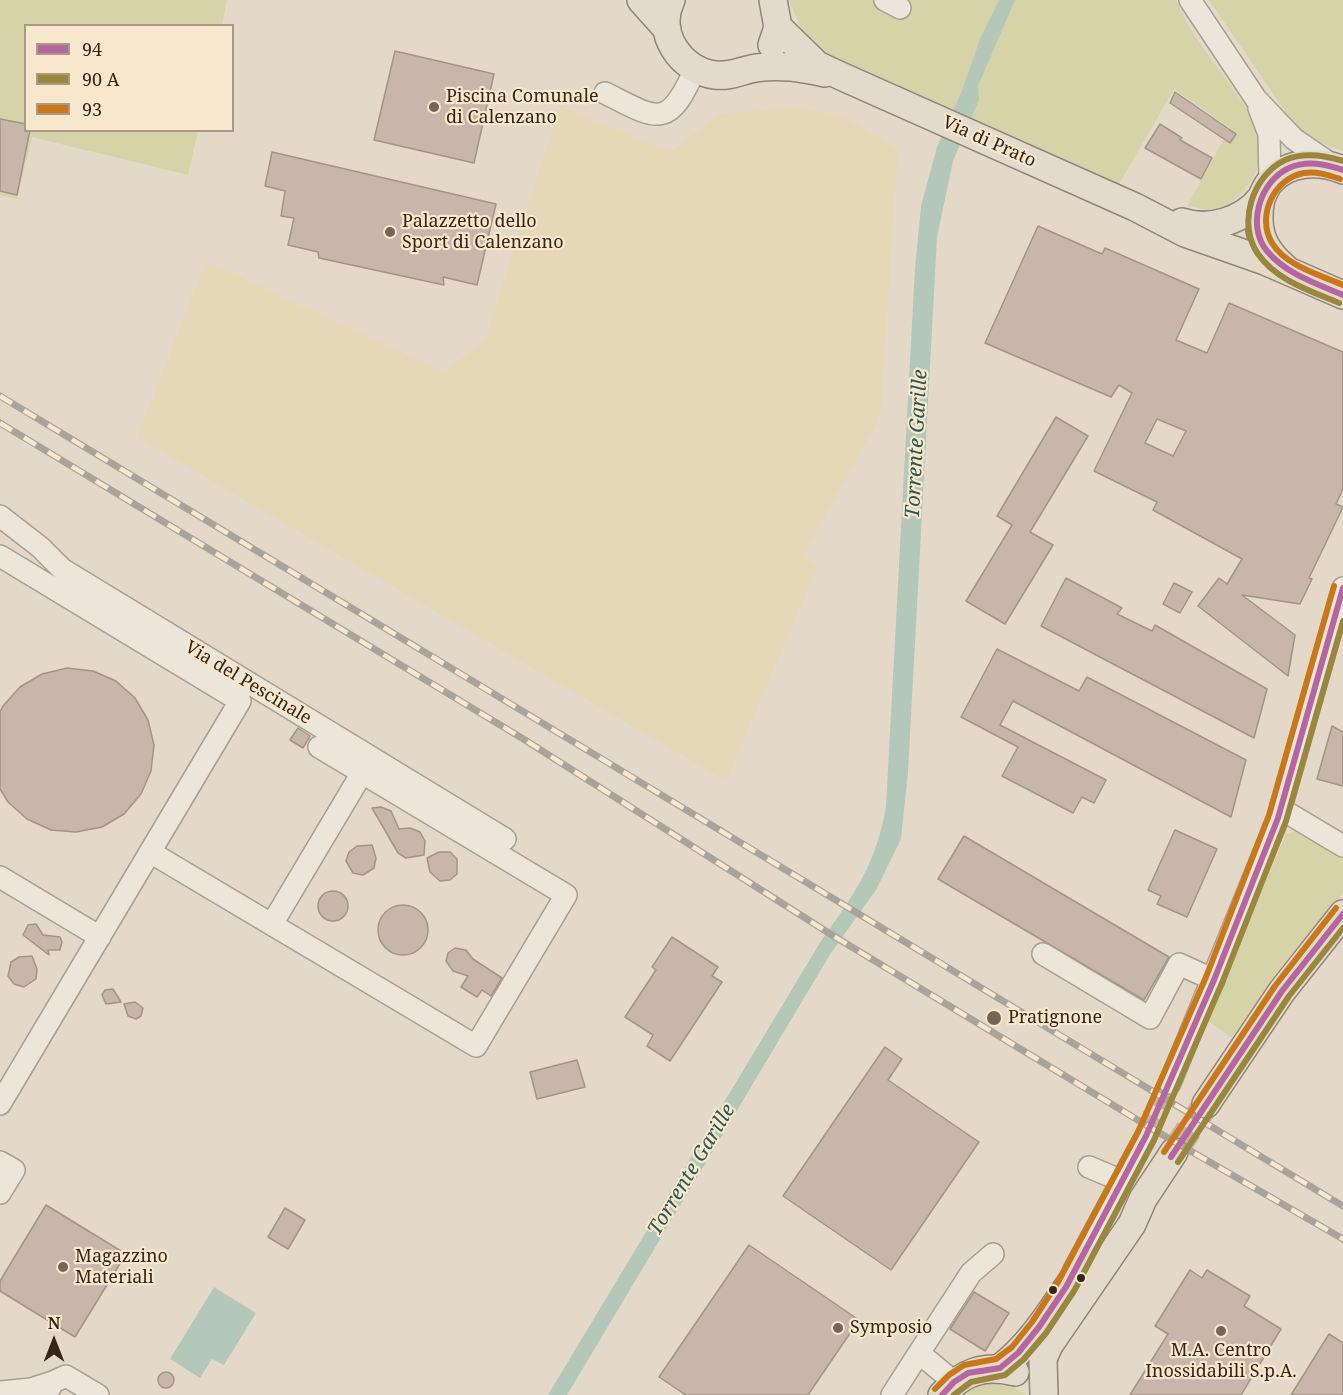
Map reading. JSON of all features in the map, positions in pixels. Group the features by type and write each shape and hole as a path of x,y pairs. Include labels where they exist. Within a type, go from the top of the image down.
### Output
{"main road":[{"path":"641,0 667,29"},
{"path":"671,0 666,13 667,29 676,52 695,69"},
{"path":"752,69 770,50 778,27 773,0"},
{"name":"Via di Prato","path":"778,27 818,64 843,77 1135,207 1185,233 1289,271 1343,295"},
{"name":"Via di Prato","path":"695,69 722,76 752,69 787,66 843,77"},
{"name":"Via di Prato","path":"1135,207 1198,226 1217,224 1241,216 1289,168 1310,163 1339,169"},
{"name":"Via di Prato","path":"1265,190 1257,217 1258,232 1265,249 1289,271"},
{"path":"1206,1104 1282,991 1343,914"},
{"path":"1044,1395 1043,1359 1050,1345 1131,1224 1143,1199 1174,1152"},
{"path":"1000,1368 1029,1341 1066,1287 1120,1220 1143,1199"},
{"path":"948,1388 968,1373 1000,1368 1017,1372 1032,1382 1044,1395"}],"street":[{"path":"1190,0 1256,99 1294,139 1339,169"},
{"path":"605,93 651,116 664,113 683,97 695,69"},
{"path":"1256,99 1269,134 1265,190"},
{"name":"Via del Pescinale","path":"0,516 40,547 62,569 505,839"},
{"path":"0,556 240,701 0,1104"},
{"path":"1170,1083 1214,980 1281,809 1343,588"},
{"path":"150,852 476,1046 566,895 318,747"},
{"path":"272,924 362,773"},
{"path":"1281,809 1343,846"},
{"path":"0,877 100,937"},
{"path":"1043,954 1150,1018 1179,964 1214,980"},
{"path":"1066,1287 1146,1136"},
{"path":"0,1193 7,1166"},
{"path":"1089,1167 1122,1181"},
{"path":"892,1395 971,1273 993,1254"},
{"path":"919,1353 948,1388"},
{"path":"0,1392 49,1388 66,1376 98,1395"}],"shaded area":[{"path":"0,0 227,0 222,24 24,24 24,132 198,132 188,175 32,137 17,199 0,195"},
{"path":"789,0 1176,0 1196,36 1251,113 1260,130 1262,148 1260,160 1245,190 1219,212 1187,206 1230,128 1174,89 1118,186 829,57 805,38"},
{"path":"1209,0 1343,0 1343,151 1309,138 1295,126"},
{"path":"560,106 670,152 720,114 796,107 842,116 898,149 880,417 803,556 818,566 726,781 137,437 206,261 444,372 485,340"},
{"path":"1299,830 1343,854 1343,893 1275,974 1232,1038 1207,1020 1286,834"},
{"path":"993,1382 1008,1384 1026,1395 964,1395 979,1385"}],"water":[{"name":"Torrente Garille","path":"999,0 1015,0 978,86 979,100 953,161 937,237 908,772 901,839 876,890 831,953 567,1395 548,1395 821,941 853,894 877,845 886,806 915,268 921,206 937,147 961,93 980,39"},
{"path":"214,1287 256,1313 224,1365 212,1359 200,1378 170,1359"}],"building":[{"name":"Piscina Comunale di Calenzano","path":"395,51 494,74 474,163 374,140"},
{"path":"1175,92 1236,134 1230,143 1170,103"},
{"path":"0,119 24,124 24,132 30,132 17,195 0,191"},
{"path":"1160,124 1182,138 1180,140 1212,158 1201,179 1145,148"},
{"name":"Palazzetto dello Sport di Calenzano","path":"272,152 496,204 477,285 443,277 444,285 319,258 318,252 288,245 294,218 281,216 285,191 265,186"},
{"path":"1038,226 1102,254 1105,248 1199,289 1176,340 1207,353 1229,303 1343,352 1343,489 1336,504 1343,507 1309,578 1312,579 1300,604 1242,595 1295,635 1288,676 1198,606 1219,578 1227,584 1242,559 1153,510 1157,502 1094,471 1132,393 1119,385 1111,397 985,343","holes":["1157,419 1186,431 1173,456 1145,443"]},
{"path":"1056,417 1088,436 1030,532 1053,545 1005,624 966,601 1012,525 997,516"},
{"path":"1066,578 1122,608 1117,614 1152,631 1155,625 1267,689 1254,738 1041,626"},
{"path":"1174,583 1192,592 1180,613 1163,604"},
{"path":"997,649 1079,691 1087,677 1246,760 1231,817 1013,701 1000,725 1106,780 1094,803 1082,797 1073,813 1002,776 1018,747 961,717"},
{"path":"67,668 93,671 116,681 135,698 148,720 154,745 151,771 141,794 124,814 102,827 76,832 51,830 27,819 8,802 0,789 0,712 3,706 20,687 42,674"},
{"path":"1332,726 1343,732 1343,786 1317,779"},
{"path":"298,728 310,736 303,748 290,740"},
{"path":"381,807 391,811 399,829 410,828 420,832 425,841 424,855 406,858 398,853 372,808"},
{"path":"1175,830 1217,849 1187,917 1157,904 1161,896 1148,890"},
{"path":"964,836 1169,957 1144,1000 938,879"},
{"path":"372,845 376,858 374,868 363,875 353,873 346,861 349,852 357,846"},
{"path":"439,852 450,852 457,859 457,874 450,880 440,881 430,872 427,858"},
{"path":"333,891 344,895 348,906 344,917 333,921 322,917 318,906 322,895"},
{"path":"398,905 408,905 421,912 428,925 428,935 421,948 408,955 398,955 389,951 382,944 378,935 378,925 382,916 389,909"},
{"path":"36,924 43,935 60,937 62,942 60,950 48,950 49,955 23,935 28,925"},
{"path":"672,937 718,967 712,976 722,982 670,1061 647,1046 653,1035 625,1017 656,970 652,967"},
{"path":"455,948 466,950 473,959 502,978 491,996 482,990 477,997 461,987 468,976 453,971 446,961 448,953"},
{"path":"32,956 37,969 36,979 24,987 14,984 8,976 11,962 19,957"},
{"path":"113,989 121,1002 106,1004 102,995 105,990"},
{"path":"135,1002 143,1008 141,1016 136,1019 128,1016 124,1004"},
{"path":"885,1047 902,1059 888,1080 979,1142 891,1270 783,1196"},
{"path":"577,1060 585,1087 537,1099 530,1072"},
{"name":"Magazzino Materiali","path":"46,1205 126,1254 75,1337 0,1291 0,1281"},
{"path":"285,1208 305,1220 288,1249 268,1237"},
{"path":"749,1245 859,1320 808,1395 686,1395 659,1377"},
{"name":"M.A. Centro Inossidabili S.p.A.","path":"1190,1270 1202,1278 1207,1270 1250,1296 1244,1306 1281,1329 1241,1395 1130,1395 1168,1334 1155,1326"},
{"path":"974,1292 1009,1313 985,1351 950,1329"},
{"path":"1329,1334 1343,1343 1343,1395 1291,1395"},
{"path":"163,1372 169,1372 174,1380 172,1386 163,1388 158,1383 158,1377"}],"tunnel":[{"path":"1146,1136 1170,1083"},
{"path":"1174,1152 1206,1104"}],"railway":[{"path":"0,396 1343,1206"},
{"path":"0,423 525,740 832,935 1156,1131 1343,1239"}],"transit line":[{"path":"1339,303 1295,284 1266,263 1252,242 1249,215 1256,189 1264,177 1285,160 1314,155 1343,161"},
{"name":"94","path":"1343,170 1316,164 1302,164 1289,168 1270,183 1259,205 1257,217 1261,241 1275,259 1302,278 1343,295"},
{"name":"93","path":"1340,179 1313,173 1293,176 1276,190 1267,210 1266,221 1272,243 1286,258 1304,269 1343,285"},
{"name":"93","path":"935,1389 949,1375 964,1365 996,1359 1012,1347 1032,1322 1058,1282 1138,1132 1206,977 1269,815 1334,586"},
{"name":"94","path":"942,1395 954,1382 968,1373 1000,1368 1018,1353 1039,1327 1066,1287 1146,1136 1214,980 1278,818 1343,588"},
{"path":"954,1395 971,1382 1005,1375 1024,1359 1046,1333 1074,1291 1154,1140 1222,983 1286,821 1343,621"},
{"name":"93","path":"1164,1152 1275,986 1336,908"},
{"name":"94","path":"1171,1157 1282,991 1343,914"},
{"path":"1178,1162 1289,996 1343,928"}],"place":[{"name":"Piscina Comunale di Calenzano","path":"434,107"},
{"name":"Palazzetto dello Sport di Calenzano","path":"390,232"},
{"name":"Pratignone","path":"994,1018"},
{"name":"Magazzino Materiali","path":"63,1267"},
{"name":"Symposio","path":"838,1328"},
{"name":"M.A. Centro Inossidabili S.p.A.","path":"1221,1331"}]}
